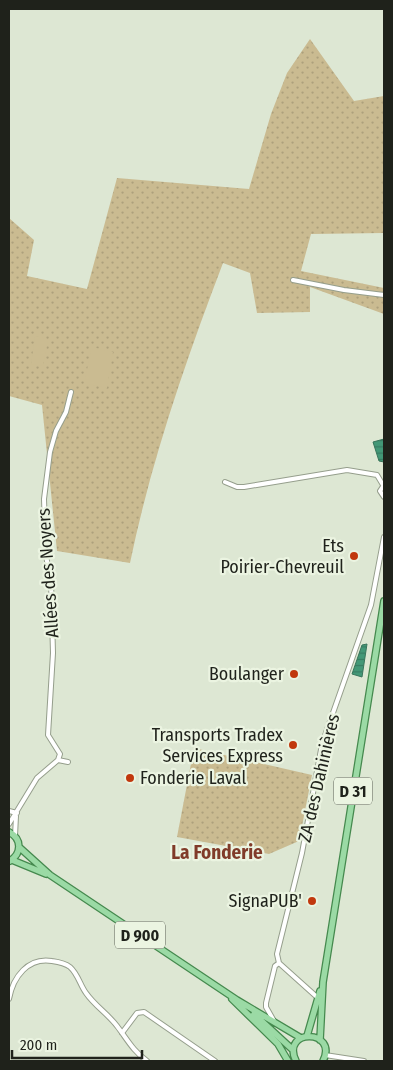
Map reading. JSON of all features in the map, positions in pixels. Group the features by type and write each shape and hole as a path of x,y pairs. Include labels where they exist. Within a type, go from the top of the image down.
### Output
{"main road":[{"name":"D 31","path":"320,1040 323,982 384,601"},
{"path":"9,832 15,836 19,847 16,857 10,861"},
{"name":"D 900","path":"19,847 50,875 237,1000 278,1026 304,1037"},
{"name":"D 900","path":"10,861 50,875"},
{"name":"D 31","path":"304,1037 323,982"},
{"path":"230,995 235,1003 249,1014 278,1044 288,1061"},
{"name":"D 900","path":"237,1000 293,1050"},
{"path":"296,1061 293,1050 304,1037 320,1040 324,1044 324,1058"}],"street":[{"path":"294,280 344,290 384,295"},
{"name":"Allées des Noyers","path":"58,760 60,754 48,735 53,653 51,581 46,556 44,499 50,452 56,431 66,412 71,392"},
{"path":"225,482 237,487 244,487 347,470 371,473 379,477 384,485 380,491 384,497"},
{"name":"ZA des Dahinières","path":"278,1026 266,1007 275,966 279,963 277,954 302,853 322,744 371,605 384,537"},
{"path":"9,824 37,778 58,760 68,762"},
{"path":"9,811 17,813"},
{"path":"15,836 17,813"},
{"path":"9,999 14,984 24,968 40,960 68,965 75,972 84,991 122,1032 138,1055 147,1061"},
{"path":"279,963 318,998"},
{"path":"122,1032 137,1013 144,1012 215,1061"},
{"path":"324,1058 364,1061"}],"shaded area":[{"path":"310,39 354,101 384,96 384,233 311,234 301,271 384,288 384,314 310,287 310,312 257,313 250,273 223,263 170,411 148,487 130,563 57,551 42,405 9,396 9,218 34,240 27,276 87,289 117,178 249,189 271,114 287,73"},
{"path":"38,336 48,340 43,366 31,364 35,337"},
{"path":"96,348 113,352 107,388 88,384 85,379 91,351"},
{"path":"384,439 384,462 379,461 373,442"},
{"path":"367,644 362,677 352,674 362,645"},
{"path":"194,748 312,775 299,841 269,854 177,837"}],"place":[{"name":"Ets Poirier-Chevreuil","path":"354,556"},
{"name":"Boulanger","path":"294,674"},
{"name":"Transports Tradex Services Express","path":"293,745"},
{"name":"Fonderie Laval","path":"130,778"},
{"name":"SignaPUB'","path":"312,901"}],"district":[{"name":"La Fonderie","path":"217,852"}]}
